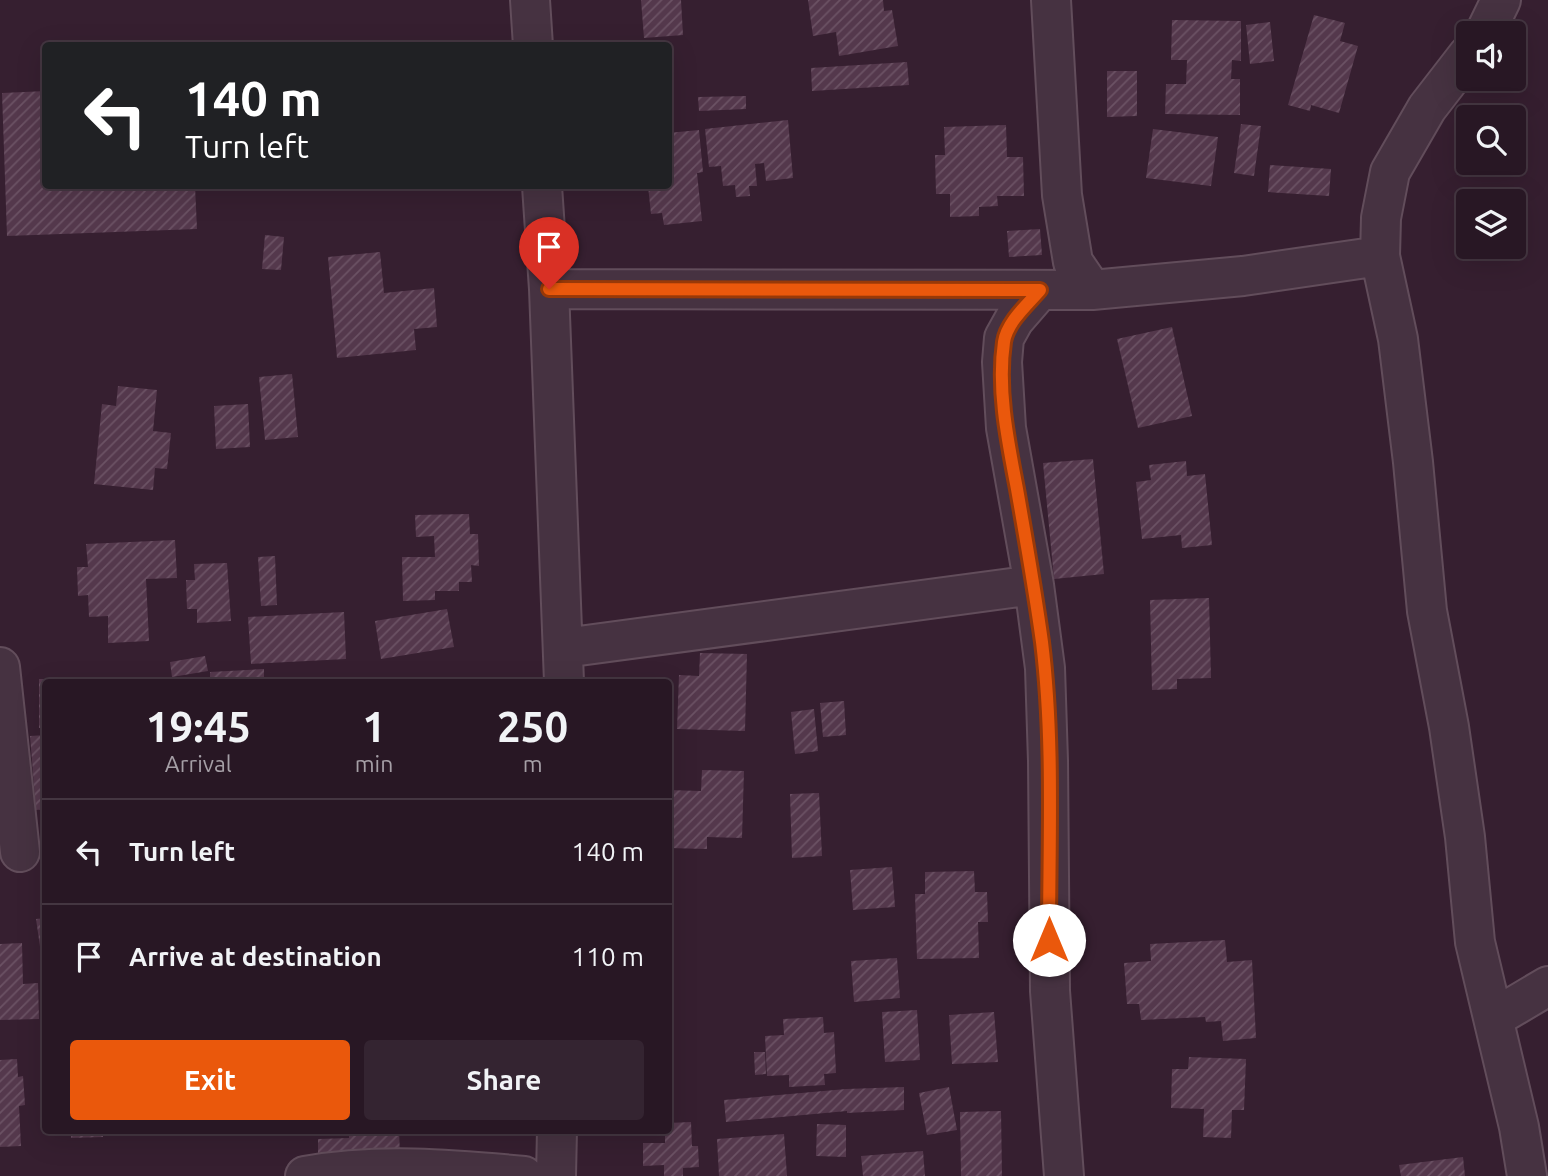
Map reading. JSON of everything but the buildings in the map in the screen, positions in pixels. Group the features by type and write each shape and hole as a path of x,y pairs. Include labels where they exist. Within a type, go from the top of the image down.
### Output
{"street":[{"path":"530,0 533,42"},
{"path":"1051,0 1062,195 1073,262 1092,290"},
{"path":"1491,21 1501,0"},
{"path":"1456,71 1427,108 1390,172 1381,218 1380,256 1398,339 1427,611 1449,727 1465,836 1475,942 1519,1127 1527,1176"},
{"path":"542,189 549,289 564,665 1034,585"},
{"path":"549,289 1092,290 1243,276 1380,256"},
{"path":"1040,290 1014,320 1004,338 1002,362 1006,428 1034,585 1045,668 1049,991 1064,1176"},
{"path":"0,667 22,852"},
{"path":"1494,1018 1548,986"},
{"path":"556,1176 557,1134"},
{"path":"306,1176 342,1170 394,1167 524,1176"}],"route":[{"path":"549,289 1040,290 1014,320 1004,338 1002,362 1006,428 1034,585 1045,668 1049,940"}]}
